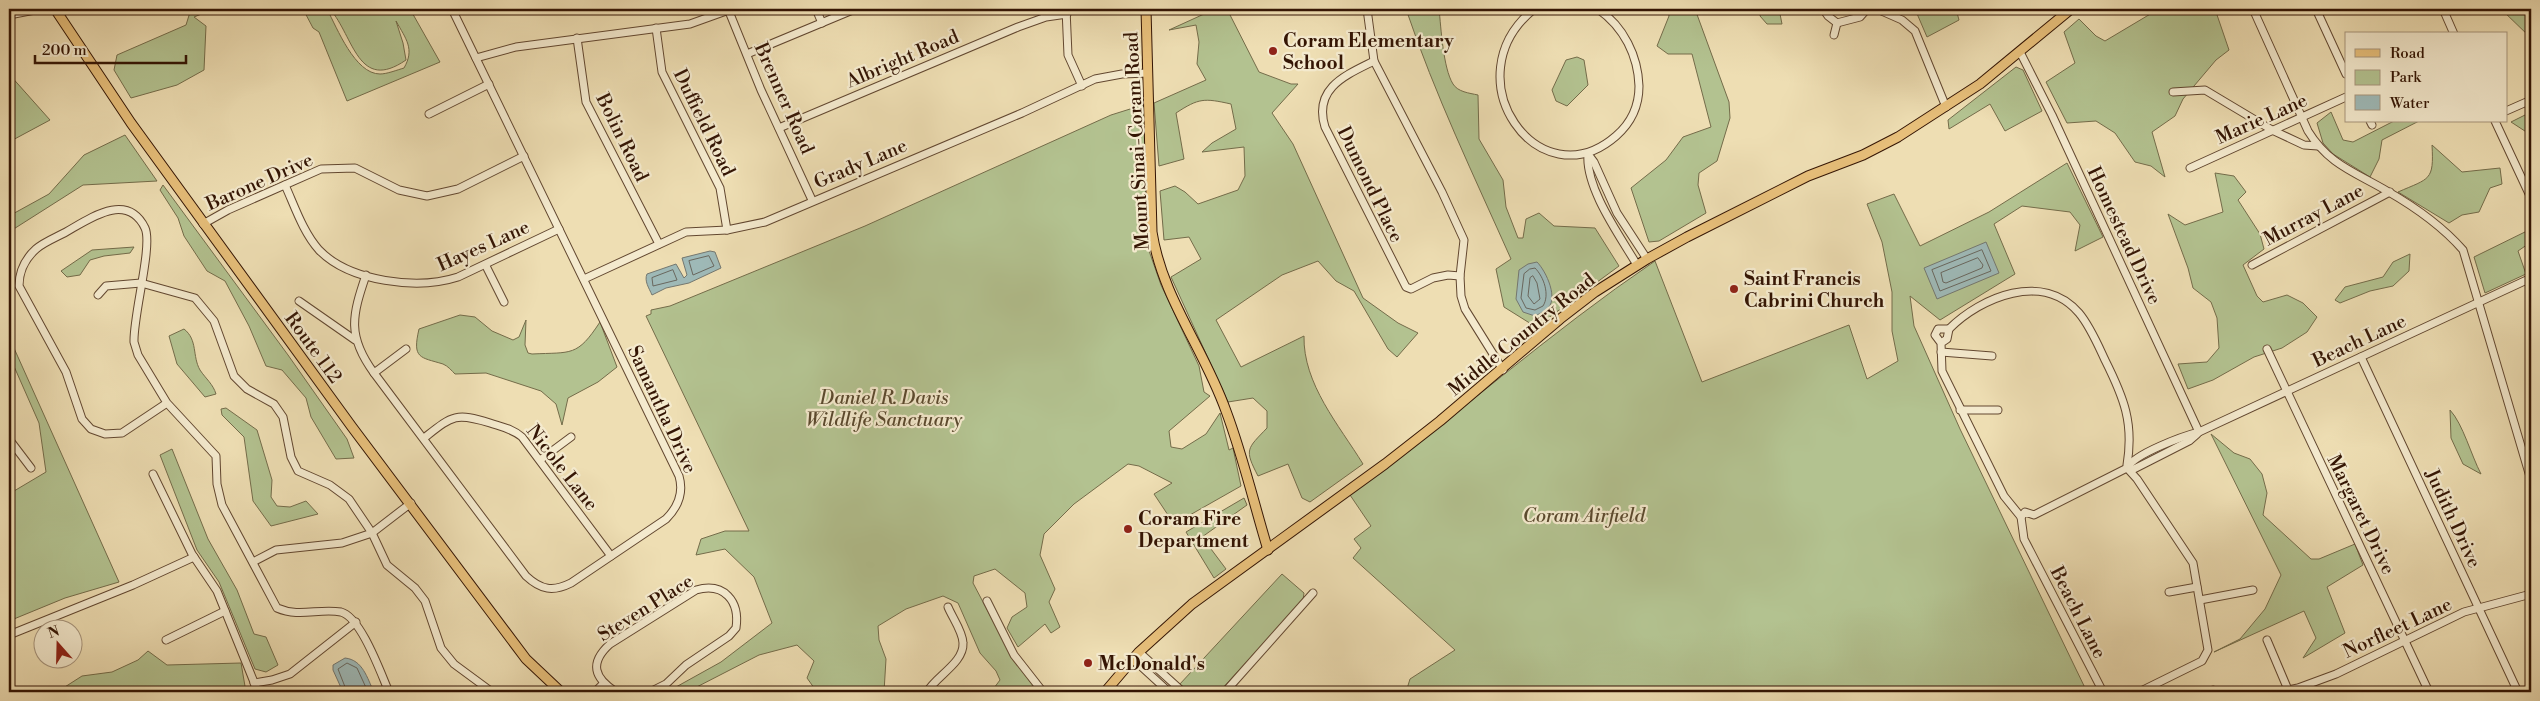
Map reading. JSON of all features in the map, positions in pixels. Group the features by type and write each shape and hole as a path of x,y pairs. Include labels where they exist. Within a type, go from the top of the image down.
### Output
{"main road":[{"name":"Route 112","path":"55,9 131,124 352,427 526,659 561,692"},
{"name":"Mount Sinai-Coram Road","path":"1146,9 1152,232 1156,254 1174,302 1227,412 1268,550"},
{"name":"Middle Country Road","path":"1105,692 1133,659 1192,604 1385,464 1503,370 1560,319 1647,258 1808,176 1870,151 1946,107 1980,84 2071,9"}],"street":[{"path":"9,15 40,9"},
{"name":"Samantha Drive","path":"355,340 374,373 526,576 536,585 546,589 564,586 666,519 675,510 682,490 681,482 452,9"},
{"path":"476,58 503,50 577,38 690,24 728,9"},
{"name":"Brenner Road","path":"728,9 812,200"},
{"path":"816,9 822,23"},
{"path":"747,54 854,9"},
{"path":"1367,9 1374,61 1438,183 1464,240 1460,276 1461,296 1465,309 1503,370"},
{"path":"1534,9 1513,30 1502,54 1499,77 1506,107 1517,127 1539,146 1564,156 1588,154 1604,146 1626,126 1634,114 1639,91 1639,75 1632,49 1613,21 1598,9"},
{"path":"1823,9 1828,16 1838,23"},
{"path":"1838,23 1860,17 1867,9"},
{"path":"1878,9 1909,24 1915,31 1946,107"},
{"path":"2252,9 2302,117 2318,146 2346,170 2390,192 2450,235 2464,250 2531,480"},
{"path":"2316,9 2345,72"},
{"path":"2443,9 2453,32"},
{"path":"1066,11 1068,55 1082,86"},
{"name":"Albright Road","path":"779,128 1046,16 1066,11"},
{"path":"1834,35 1838,23"},
{"name":"Duffield Road","path":"656,28 662,72 720,188 727,230"},
{"name":"Bolin Road","path":"577,38 586,102 659,244"},
{"name":"Homestead Drive","path":"2020,52 2052,114 2199,432"},
{"name":"Dumond Place","path":"1374,61 1344,76 1329,91 1322,111 1325,128 1406,287 1411,289 1442,276 1460,276"},
{"name":"Grady Lane","path":"584,279 686,232 727,230 764,222 1107,76 1148,73"},
{"path":"429,114 489,84"},
{"path":"2173,92 2205,90 2272,130 2304,145 2318,146"},
{"name":"Marie Lane","path":"2190,168 2345,97"},
{"path":"2508,110 2531,100"},
{"path":"2495,122 2531,198"},
{"path":"1588,154 1594,162 1617,213 1647,258"},
{"path":"1588,154 1587,164 1598,194 1637,265"},
{"name":"Barone Drive","path":"204,224 321,169 355,168 399,190 427,196 458,189 524,156"},
{"name":"Hayes Lane","path":"285,185 303,224 320,251 333,260 366,275 405,284 441,283 486,266 559,229"},
{"name":"Murray Lane","path":"2252,265 2390,192"},
{"path":"167,404 122,433 104,434 91,429 82,419 66,372 19,286 19,271 36,249 106,210 128,211 138,217 146,230 134,330 136,349 146,371 167,404 216,456 217,484 222,505 276,608 290,614 342,612 356,622 389,692"},
{"path":"486,266 504,302"},
{"path":"355,340 354,325 366,275"},
{"name":"Beach Lane","path":"2021,517 2025,512 2034,515 2127,468 2131,461 2186,435 2199,432 2531,278"},
{"path":"98,295 106,286 141,283 195,298 214,321 234,376 248,389 274,404 283,417 291,457 298,471 330,485 349,500 372,533 387,565 414,588 425,601 441,648 454,664 492,692"},
{"name":"Beach Lane","path":"1941,343 1947,339 1949,330 1962,316 2004,294 2032,290 2059,298 2079,313 2117,384 2128,414 2131,445 2127,468"},
{"path":"300,301 355,340"},
{"name":"Beach Lane","path":"1949,330 1941,327 1936,331 1937,340 1941,343 1942,371 2004,496 2021,517 2024,539 2103,692"},
{"name":"Margaret Drive","path":"2267,348 2429,692"},
{"path":"374,373 406,349"},
{"path":"1941,352 1992,356"},
{"name":"Judith Drive","path":"2361,357 2518,692"},
{"path":"1960,410 1998,410"},
{"name":"Nicole Lane","path":"424,438 447,421 466,415 513,430 522,437 540,460 611,556"},
{"path":"540,460 571,438"},
{"path":"9,441 31,468"},
{"path":"2127,468 2137,478 2193,563 2208,650 2202,661 2140,692"},
{"path":"153,474 194,557 217,591 258,692"},
{"path":"253,562 276,550 342,543 372,533 411,504"},
{"path":"9,635 134,586 194,557"},
{"name":"Steven Place","path":"616,692 599,689 598,658 610,644 696,590 708,586 722,590 736,610 736,628 728,636 686,665 666,684 650,692"},
{"path":"2169,592 2197,587"},
{"path":"2200,600 2253,590"},
{"path":"1225,692 1313,593"},
{"name":"Norfleet Lane","path":"2278,692 2289,692 2336,674 2464,612 2531,594"},
{"path":"987,601 1014,655 1042,692"},
{"path":"927,692 932,684 959,658 963,643 948,607"},
{"path":"166,640 225,612"},
{"path":"254,683 290,674 356,622"},
{"path":"2266,640 2289,692"},
{"path":"1140,652 1183,692"},
{"path":"1133,659 1169,692"}],"green space":[{"path":"191,9 214,9 194,17 206,26 204,70 177,85 131,98 114,70 117,55 186,25"},
{"path":"303,9 327,9 348,49 355,58 363,67 371,72 380,74 404,68 409,55 408,44 396,21 406,60 390,68 377,70 367,66 359,57 330,9 410,9 440,62 347,101 319,32 313,28"},
{"path":"1215,9 1227,9 1259,72 1291,84 1298,84 1272,113 1293,144 1363,298 1398,323 1418,333 1397,357 1388,349 1354,291 1336,281 1318,261 1282,275 1216,320 1241,367 1304,336 1305,354 1309,371 1316,387 1324,403 1363,464 1310,502 1302,498 1288,464 1258,476 1249,454 1252,445 1267,428 1267,411 1253,398 1228,402 1171,277 1201,259 1189,237 1164,240 1160,191 1175,186 1198,204 1238,190 1245,176 1244,147 1202,152 1212,143 1236,129 1231,104 1208,100 1190,104 1176,113 1184,159 1159,166 1154,103 1206,80 1197,64 1199,42 1196,25 1169,30"},
{"path":"1406,9 1439,9 1443,47 1450,77 1458,89 1478,95 1479,139 1503,180 1506,207 1518,238 1523,238 1526,219 1539,213 1554,226 1595,228 1619,266 1536,327 1504,307 1496,269 1511,259 1442,104"},
{"path":"1668,9 1695,9 1729,102 1730,118 1717,161 1699,173 1698,185 1706,213 1659,241 1649,242 1631,188 1666,160 1683,137 1711,127 1692,54 1668,54 1657,46 1669,16"},
{"path":"1761,9 1779,9 1782,24 1767,24 1760,16"},
{"path":"1915,9 1956,9 1959,20 1927,37"},
{"path":"2151,9 2215,9 2229,50 2216,60 2183,99 2175,116 2152,132 2165,177 2151,166 2135,162 2115,133 2096,121 2067,123 2046,82 2075,63 2064,32 2079,19 2096,36 2105,41 2152,13"},
{"path":"2531,9 2531,38 2502,10"},
{"path":"1577,57 1584,60 1588,85 1567,106 1556,101 1552,90 1566,60"},
{"path":"2016,67 2023,70 2042,111 2005,131 1990,104 1949,129 1948,120"},
{"path":"9,74 50,120 9,142"},
{"name":"Daniel R. Davis Wildlife Sanctuary","path":"1146,104 1150,243 1147,245 1161,285 1199,366 1204,392 1210,396 1169,431 1171,447 1182,449 1206,434 1220,413 1229,450 1233,448 1241,486 1174,524 1154,494 1172,483 1139,466 1128,464 1074,504 1044,534 1040,555 1055,589 1049,602 1060,627 1051,633 1045,624 1018,647 1007,628 1012,617 1027,607 1025,593 995,569 974,576 973,583 1012,657 1035,687 1025,692 991,692 1000,680 996,671 980,653 958,603 943,596 906,609 878,626 879,640 886,659 884,692 817,692 807,678 814,661 797,645 759,655 687,692 667,692 721,662 772,623 754,577 725,549 696,555 701,539 725,531 749,531 646,316 651,314 651,310 670,306 865,226 1111,115"},
{"path":"2331,112 2343,140 2353,142 2392,122 2417,122 2382,140 2379,159 2370,177 2333,154 2323,143 2317,123"},
{"path":"2531,112 2531,135 2511,122"},
{"path":"125,135 157,181 83,185 9,232 9,216 49,194 84,155"},
{"path":"2432,145 2462,172 2500,168 2502,184 2490,188 2479,212 2462,215 2449,223 2398,192 2428,177 2432,166"},
{"name":"Coram Airfield","path":"2067,163 2103,237 2075,251 2080,225 2070,212 2022,206 1994,224 2015,274 1940,320 1910,296 1914,326 1960,429 2087,692 1406,692 1410,679 1455,650 1353,558 1361,548 1354,539 1371,526 1350,495 1577,317 1655,261 1702,382 1849,325 1867,379 1898,361 1892,331 1892,292 1882,242 1867,204 1894,194 1920,246 1989,212"},
{"path":"2215,173 2234,176 2246,192 2238,200 2260,234 2264,249 2243,265 2257,296 2263,302 2287,295 2303,303 2317,317 2307,332 2282,348 2254,357 2213,380 2188,389 2178,364 2207,362 2219,348 2217,318 2211,302 2193,288 2188,268 2168,214 2185,225 2223,212"},
{"path":"163,185 347,439 354,458 336,459 311,417 306,398 282,370 266,366 249,326 225,281 207,271 184,236 178,218 160,190"},
{"path":"2531,229 2531,242 2518,251 2526,274 2485,293 2474,257"},
{"path":"134,247 130,253 104,256 90,260 80,275 67,277 61,271 92,250"},
{"path":"2410,254 2409,271 2393,286 2370,291 2340,303 2335,300 2345,287 2383,277 2393,262"},
{"path":"460,315 475,317 492,331 513,340 519,337 526,320 525,345 528,353 532,354 565,352 579,347 600,322 617,367 598,382 568,398 562,425 556,404 541,391 486,373 455,374 445,365 423,358 420,355 417,351 419,329"},
{"path":"184,329 193,343 200,370 216,394 205,397 177,364 169,336"},
{"path":"9,337 119,582 65,598 9,621 9,494 46,472 39,423 9,355"},
{"path":"226,408 257,430 272,480 271,497 277,506 290,507 306,501 318,514 271,526 253,501 244,437 222,415 221,409"},
{"path":"2450,410 2463,431 2481,474 2463,464 2451,438"},
{"path":"2211,434 2234,453 2250,459 2262,474 2267,493 2263,515 2311,559 2319,559 2355,544 2363,565 2327,587 2345,633 2303,658 2316,638 2304,611 2214,652 2240,639 2265,609 2281,575"},
{"path":"172,449 208,539 237,590 254,634 266,637 278,665 266,672 255,669 219,582 197,550 160,455"},
{"path":"1244,498 1247,505 1202,537 1226,569 1214,578 1186,532"},
{"path":"1282,574 1304,593 1303,600 1219,692 1186,692 1179,685"},
{"path":"148,651 167,665 241,663 246,692 57,692 82,676 112,672 138,660"}],"water":[{"path":"1986,242 1999,273 1937,299 1924,268"},
{"path":"710,251 715,252 721,268 689,283 666,288 652,295 646,282 647,274 676,264 684,278 687,275 682,258"},
{"path":"1537,262 1541,266 1550,286 1552,300 1546,310 1535,316 1523,312 1516,299 1519,270 1528,264"},
{"path":"345,658 351,659 360,666 374,692 343,692 333,670 333,665"}],"place":[{"name":"Coram Elementary School","path":"1273,51"},
{"name":"Saint Francis Cabrini Church","path":"1734,289"},
{"name":"Coram Fire Department","path":"1128,529"},
{"name":"McDonald's","path":"1088,663"}]}
